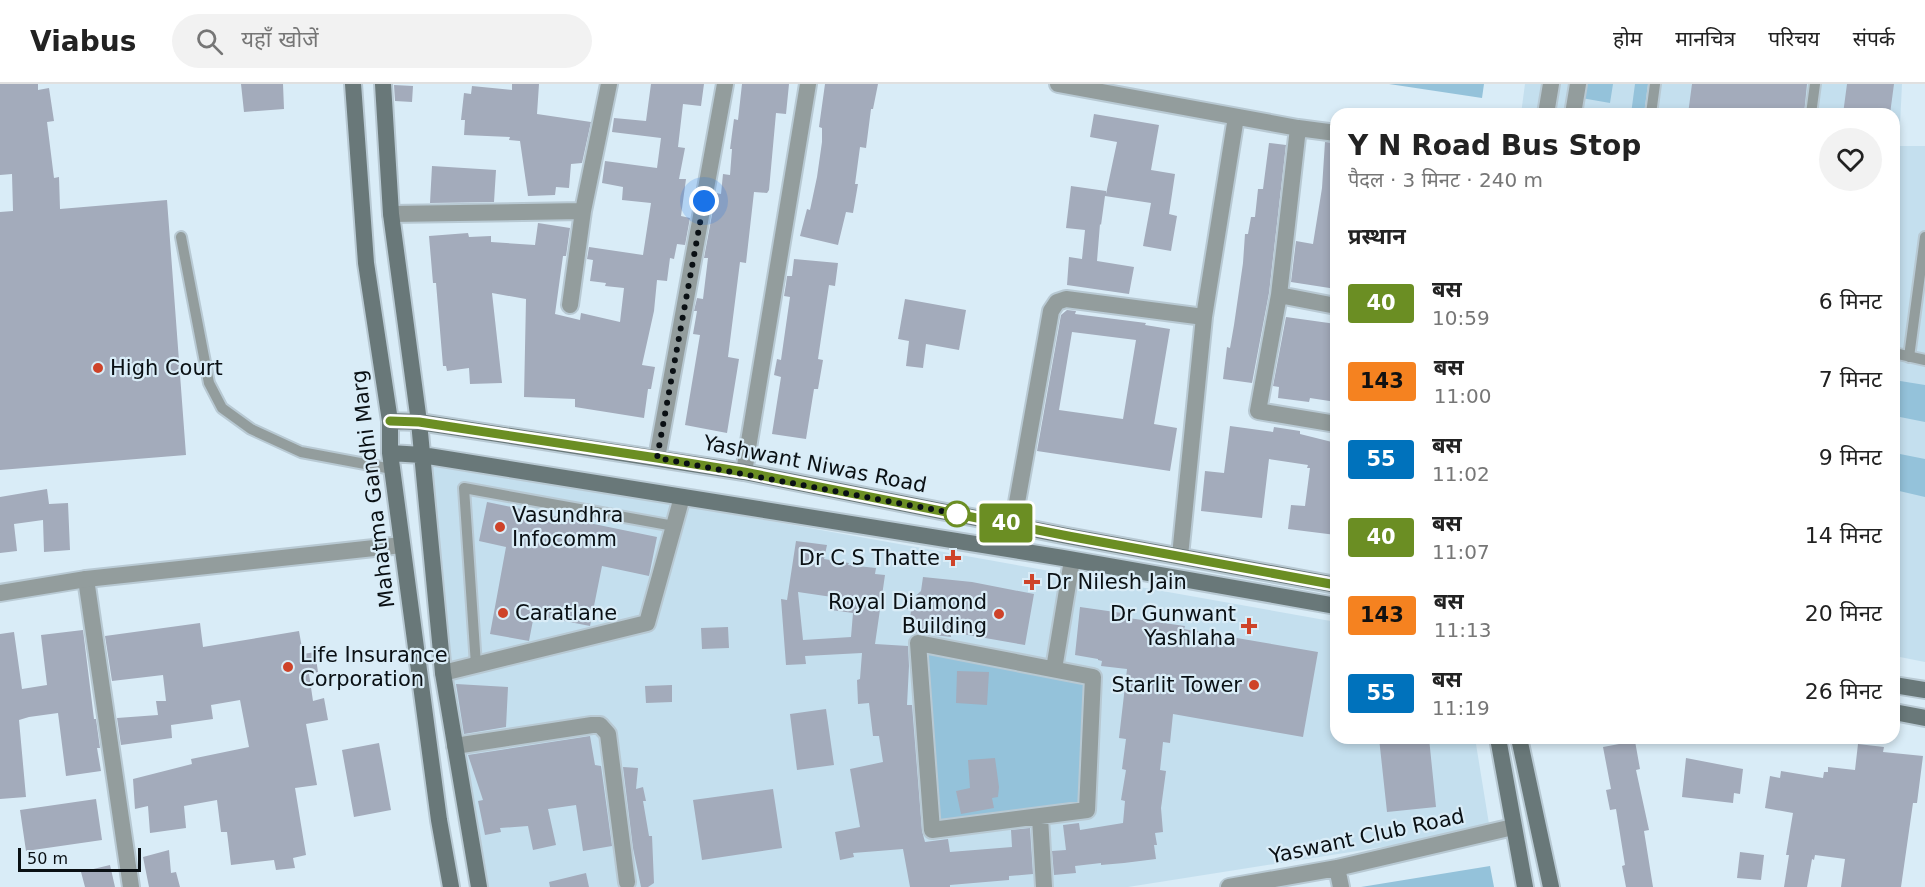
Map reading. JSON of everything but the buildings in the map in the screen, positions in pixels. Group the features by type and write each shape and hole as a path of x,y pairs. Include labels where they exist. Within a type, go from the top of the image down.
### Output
{"main road":[{"name":"Mahatma Gandhi Marg","path":"353,84 366,263 390,421 391,461 438,820 451,887"},
{"path":"383,84 392,214 419,422 443,673 479,887"},
{"name":"Yashwant Niwas Road","path":"390,421 419,422 744,472 1330,584"},
{"path":"391,461 422,455 1072,560 1330,605"},
{"path":"1900,686 1925,690"},
{"path":"1900,713 1925,718"},
{"path":"1499,744 1525,887"},
{"path":"1520,744 1551,887"}],"street":[{"path":"570,305 583,211 609,84"},
{"path":"657,458 725,84"},
{"path":"744,472 808,84"},
{"path":"1058,84 1330,132"},
{"path":"1547,108 1551,84"},
{"path":"1574,108 1578,84"},
{"path":"1180,556 1204,317 1236,117"},
{"path":"1298,128 1280,295 1258,411 1330,423"},
{"path":"392,214 583,211"},
{"path":"1280,295 1330,305"},
{"path":"1013,525 1051,310 1057,302 1066,299 1204,317"},
{"path":"443,673 647,623 682,497"},
{"path":"0,593 86,579 402,545"},
{"path":"1054,669 1072,560"},
{"path":"86,579 131,887"},
{"path":"918,643 1093,677 1087,810 1040,817 932,830 918,643"},
{"path":"455,746 600,725 608,734 627,882"},
{"path":"1040,817 1044,887"},
{"name":"Yaswant Club Road","path":"1229,887 1337,867 1514,828"},
{"path":"1337,867 1341,887"}],"lane":[{"path":"1652,108 1655,84"},
{"path":"1812,108 1815,84"},
{"path":"181,237 209,383 222,408 251,429 302,452 391,461"},
{"path":"1909,357 1925,237"},
{"path":"1900,355 1925,360"},
{"path":"476,665 464,488 674,526"}],"shaded area":[{"path":"1389,84 1484,84 1482,98"},
{"path":"1525,84 1902,84 1900,125 1900,108 1522,108"},
{"path":"1572,84 1613,84 1610,103 1570,96"},
{"path":"1635,84 1648,84 1645,108 1632,108"},
{"path":"1900,146 1925,146 1925,662 1900,657"},
{"path":"1900,381 1925,385 1925,422 1900,417"},
{"path":"1900,454 1925,459 1925,497 1900,491"},
{"path":"428,460 1330,621 1330,744 1476,744 1490,830 1128,887 474,887"},
{"path":"918,643 1093,677 1087,810 932,830"},
{"path":"1490,866 1494,887 1361,887"}],"bus line":[{"name":"40","path":"390,421 419,422 744,472 1068,536 1330,584"}],"place":[{"name":"High Court","path":"98,368"},
{"name":"Vasundhra Infocomm","path":"500,527"},
{"name":"Dr C S Thatte","path":"953,558"},
{"name":"Dr Nilesh Jain","path":"1032,582"},
{"name":"Caratlane","path":"503,613"},
{"name":"Royal Diamond Building","path":"999,614"},
{"name":"Dr Gunwant Yashlaha","path":"1249,626"},
{"name":"Life Insurance Corporation","path":"288,667"},
{"name":"Starlit Tower","path":"1254,685"}],"route":[{"path":"704,201 657,458 744,472 968,516 957,514"}]}
